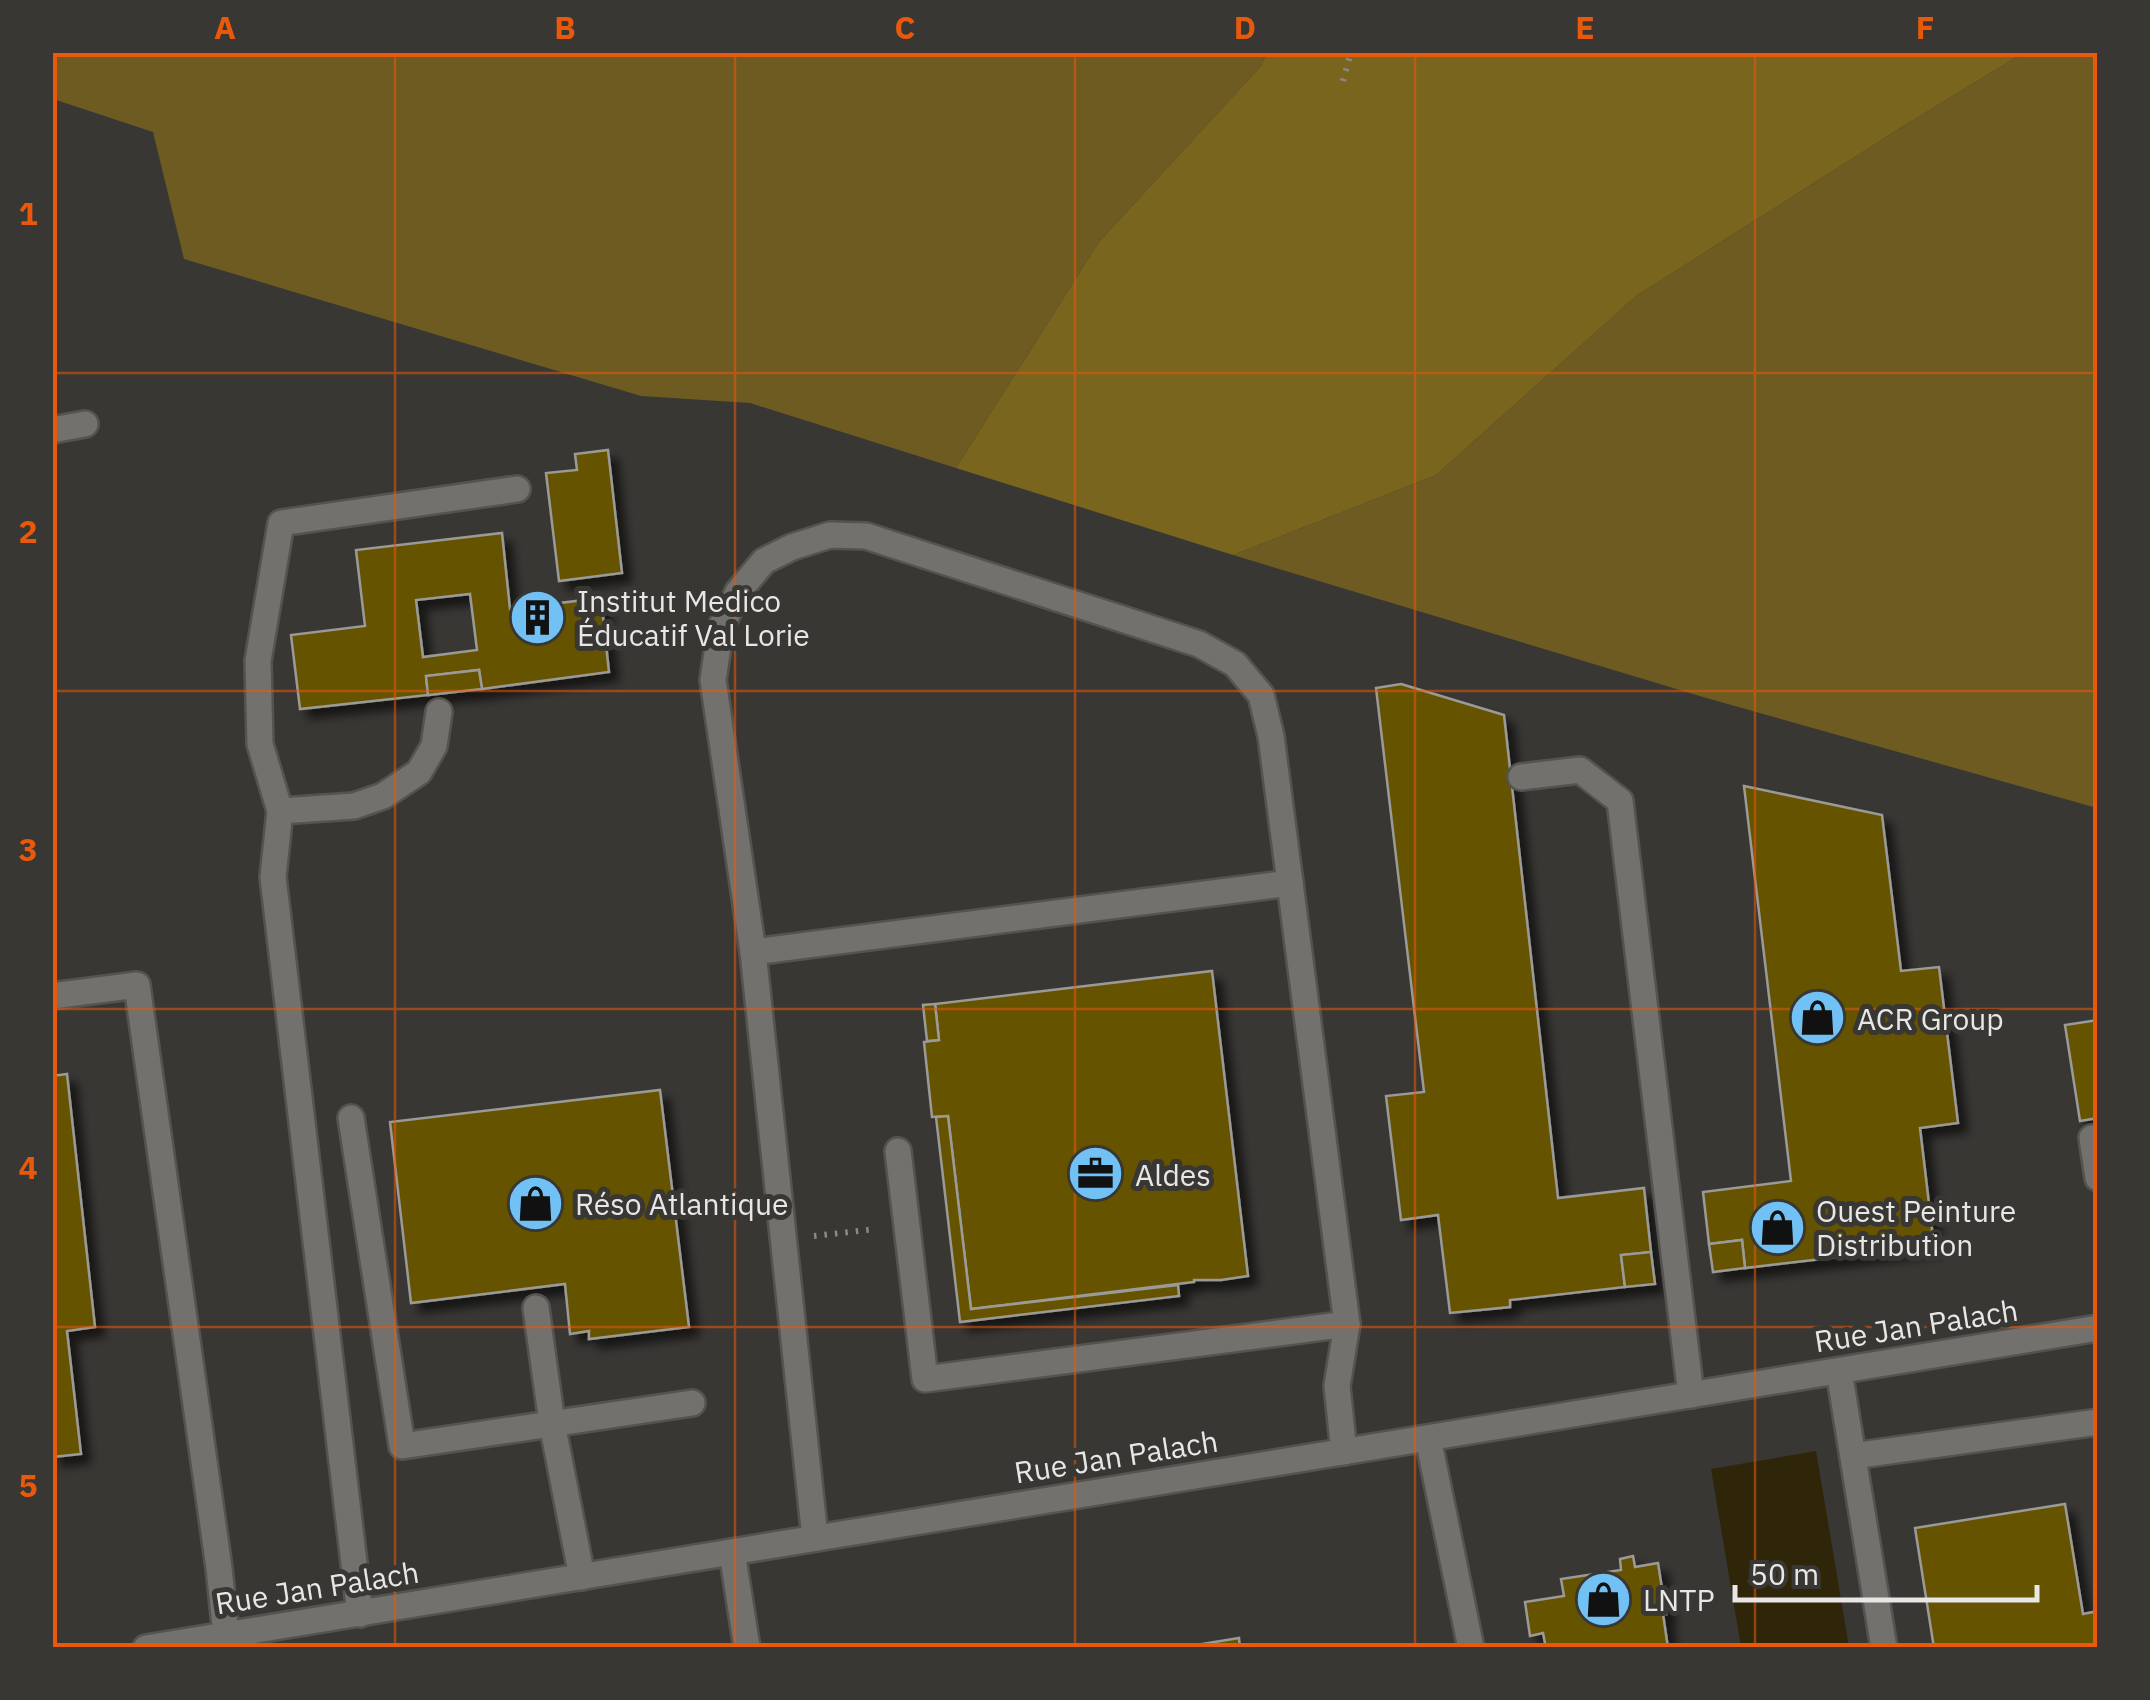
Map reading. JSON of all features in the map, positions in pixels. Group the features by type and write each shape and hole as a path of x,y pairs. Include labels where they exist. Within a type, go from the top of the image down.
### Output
{"street":[{"path":"52,430 85,424"},
{"path":"360,1614 272,877 280,811 260,744 258,662 281,522 517,488"},
{"path":"815,1538 753,952 713,680 720,627 738,592 764,561 792,546 830,535 866,536 1199,644 1235,664 1262,695 1271,736 1348,1324 1337,1386 1344,1452"},
{"path":"280,811 354,806 384,796 419,772 434,746 439,712"},
{"path":"1520,777 1580,770 1620,801 1691,1395"},
{"path":"753,952 1290,884"},
{"path":"52,996 137,985 220,1568 226,1635"},
{"path":"351,1118 402,1446 692,1403"},
{"path":"2092,1138 2098,1178"},
{"path":"898,1151 925,1379 1348,1324"},
{"path":"536,1308 552,1423 582,1576"},
{"name":"Rue Jan Palach","path":"146,1648 2098,1328"},
{"path":"1840,1370 1884,1648"},
{"path":"1854,1456 2098,1422"},
{"path":"1428,1438 1472,1648"},
{"path":"732,1552 748,1648"}],"path":[{"path":"1343,80 1351,52"},
{"path":"784,1240 907,1225"}],"shaded area":[{"path":"53,52 1267,53 1261,66 1099,242 956,468 750,403 641,396 184,259 153,132 53,99"},
{"path":"1267,52 2023,53 1636,296 1436,475 1233,555 956,468 1099,242 1261,66"},
{"path":"2023,53 2097,53 2097,808 1703,697 1233,555 1436,475 1636,296"},
{"path":"1816,1451 1849,1647 1741,1647 1711,1469"}],"building":[{"path":"608,450 622,573 559,581 546,473 577,470 575,454"},
{"name":"Institut Medico Éducatif Val Lorie","path":"502,533 510,609 601,598 609,672 482,689 479,670 426,676 428,695 300,709 291,635 365,626 356,550","holes":["470,594 477,650 423,657 416,600"]},
{"path":"479,670 482,689 428,695 426,676"},
{"path":"1401,684 1504,715 1558,1198 1644,1188 1651,1252 1621,1255 1625,1287 1510,1300 1510,1307 1450,1313 1438,1215 1401,1220 1386,1096 1424,1092 1376,688"},
{"path":"1744,786 1882,815 1901,971 1939,967 1958,1123 1920,1128 1934,1246 1745,1268 1742,1240 1709,1244 1703,1192 1791,1181"},
{"name":"Aldes","path":"1212,971 1248,1276 971,1309 948,1116 932,1117 924,1042 939,1040 935,1004"},
{"path":"935,1004 939,1040 927,1041 923,1005"},
{"path":"2098,1020 2098,1118 2080,1121 2065,1025"},
{"path":"67,1074 95,1327 67,1331 81,1454 52,1457 52,1076"},
{"name":"Réso Atlantique","path":"660,1090 689,1327 589,1339 589,1331 570,1334 565,1284 411,1303 390,1122"},
{"path":"948,1116 971,1309 1178,1285 1179,1296 960,1322 936,1117"},
{"path":"1742,1240 1745,1268 1713,1272 1709,1244"},
{"path":"1651,1252 1655,1284 1625,1287 1621,1255"},
{"path":"2065,1504 2083,1614 2098,1611 2098,1648 1934,1648 1915,1528"},
{"name":"LNTP","path":"1633,1556 1635,1567 1658,1563 1668,1648 1546,1648 1543,1633 1530,1636 1525,1602 1564,1596 1561,1579 1621,1570 1620,1559"},
{"path":"1239,1638 1240,1648 1178,1648"}],"place":[{"name":"Institut Medico Éducatif Val Lorie","path":"538,617"},
{"name":"ACR Group","path":"1818,1018"},
{"name":"Aldes","path":"1096,1174"},
{"name":"Réso Atlantique","path":"536,1203"},
{"name":"Ouest Peinture Distribution","path":"1777,1227"},
{"name":"LNTP","path":"1604,1599"}]}
